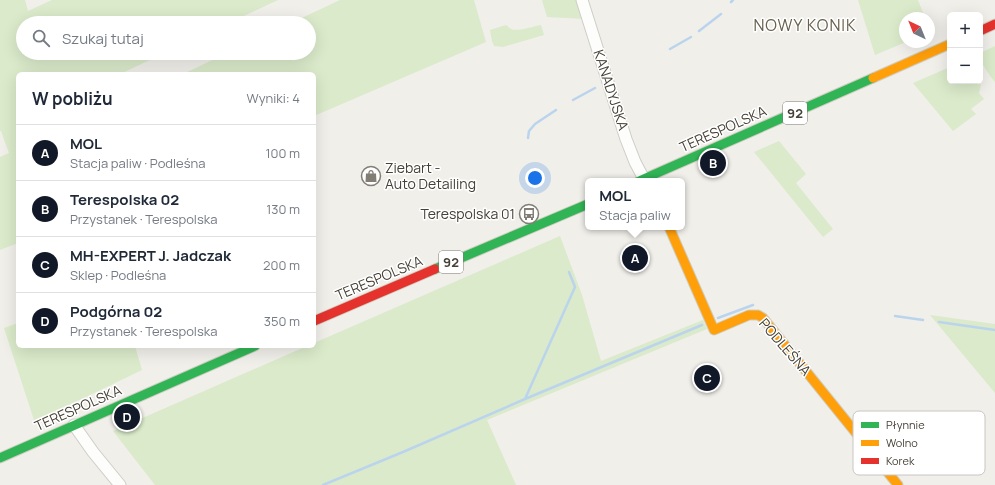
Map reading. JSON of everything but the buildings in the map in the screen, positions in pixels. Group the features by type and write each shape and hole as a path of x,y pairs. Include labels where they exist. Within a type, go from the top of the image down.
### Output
{"main road":[{"path":"983,30 995,24"},
{"name":"TERESPOLSKA","path":"648,178 947,45"},
{"name":"TERESPOLSKA","path":"316,319 585,205"},
{"name":"PODLEŚNA","path":"670,230 714,330 749,315 763,318 853,429"},
{"name":"TERESPOLSKA","path":"0,458 250,348"},
{"name":"PODLEŚNA","path":"890,475 898,485"}],"street":[{"name":"KANADYJSKA","path":"582,0 626,139 642,178"},
{"path":"74,425 93,452 120,485"}],"green space":[{"path":"0,0 25,0 28,11 52,0 278,0 244,16 16,16 16,60 150,60 124,72 16,72 16,244 0,250 0,157 9,153 0,131"},
{"path":"340,0 474,0 486,42 316,115 316,72 187,72 212,60 316,60 316,16 306,16"},
{"path":"542,0 579,0 585,19 547,17"},
{"path":"858,0 918,0 923,12 899,12 899,45 875,55"},
{"path":"506,25 511,29 518,30 541,25 544,35 503,47 494,46 490,30"},
{"path":"995,46 995,82 983,65 983,52"},
{"path":"947,68 947,84 980,84 979,93 984,99 971,109 976,114 953,131 913,83"},
{"path":"779,141 806,174 796,183 833,229 823,237 754,152"},
{"path":"560,236 582,295 601,361 703,320 707,329 487,420 516,485 155,485 113,431 302,348 316,348 316,342"},
{"path":"930,315 995,324 995,393"},
{"path":"16,324 16,348 136,348 142,370 34,420 4,328"}],"waterway":[{"path":"699,31 721,14"},
{"path":"670,49 691,37"},
{"path":"573,100 595,88"},
{"path":"528,138 529,131 535,124 556,110"},
{"path":"323,485 525,399 575,287 569,272"},
{"path":"718,318 753,305"},
{"path":"895,316 923,320"},
{"path":"939,322 995,330"},
{"path":"525,399 702,325"}],"traffic: fast":[{"path":"646,178 873,78"},
{"path":"435,269 585,205"},
{"path":"0,458 250,348"}],"traffic: slow":[{"path":"873,78 947,45"},
{"path":"670,230 714,330 749,315 758,315 763,318 853,429"},
{"path":"890,475 898,485"}],"traffic: jam":[{"path":"983,30 995,24"},
{"path":"316,320 435,269"}],"place":[{"name":"Terespolska 02","path":"713,163"},
{"name":"Ziebart - Auto Detailing","path":"371,176"},
{"name":"Terespolska 01","path":"529,214"},
{"name":"MOL","path":"635,258"},
{"name":"MH-EXPERT J. Jadczak","path":"707,378"},
{"name":"Podgórna 02","path":"127,417"}],"district":[{"name":"NOWY KONIK","path":"805,25"}]}
